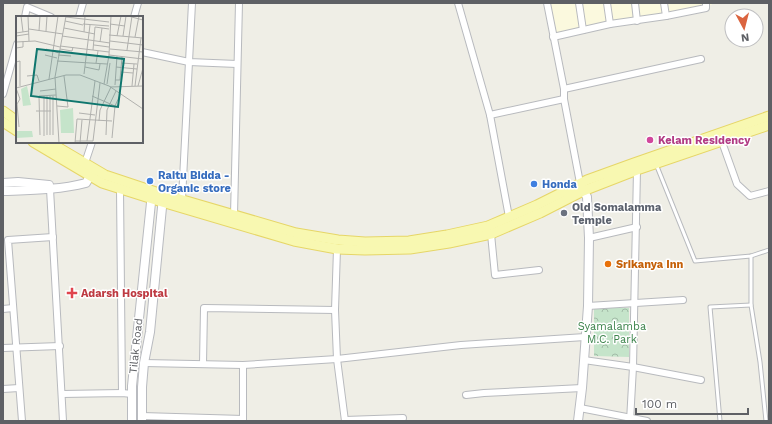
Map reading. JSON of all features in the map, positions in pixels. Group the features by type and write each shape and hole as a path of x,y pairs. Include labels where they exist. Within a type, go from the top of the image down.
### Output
{"main road":[{"path":"3,111 16,120"},
{"path":"50,143 84,163 102,183 120,189 162,198 294,241 338,249 410,249 449,243 491,234 540,213 582,187 634,162 769,116"},
{"path":"3,122 16,130"},
{"path":"162,198 182,199 296,233 338,240 365,242 409,241 488,226 582,187 656,164 769,125"},
{"path":"35,143 92,172 105,175 152,195"}],"street":[{"path":"79,16 83,3"},
{"path":"134,16 138,3"},
{"path":"182,199 192,3"},
{"path":"234,215 239,3"},
{"path":"458,3 490,115 509,217"},
{"path":"547,3 564,89 564,99 582,187 587,197 589,238 588,306 578,421"},
{"path":"579,3 583,30"},
{"path":"607,3 610,24"},
{"path":"635,3 637,21"},
{"path":"664,3 666,16"},
{"path":"553,37 610,24 637,21 706,8 706,3"},
{"path":"24,16 28,5 49,16"},
{"path":"3,94 16,48"},
{"path":"143,52 190,62 237,64"},
{"path":"564,89 701,59"},
{"path":"490,115 564,99"},
{"path":"722,142 737,184 750,196 769,191"},
{"path":"84,163 92,143"},
{"path":"630,419 633,367 637,170"},
{"path":"3,191 50,189 86,183 92,172"},
{"path":"3,183 18,182 70,186"},
{"path":"50,189 60,346 63,421"},
{"path":"120,189 122,393"},
{"name":"Tilak Road","path":"132,421 132,394 152,195"},
{"name":"Tilak Road","path":"142,419 144,363 150,332 162,198"},
{"path":"589,238 636,227"},
{"path":"491,234 495,275 539,270"},
{"path":"22,421 13,308 6,247 8,240 53,237"},
{"path":"338,249 335,310 337,359 345,421 404,418"},
{"path":"588,306 683,300"},
{"path":"3,309 13,308"},
{"path":"203,364 204,308 335,310"},
{"path":"144,363 243,365 337,359 461,345 585,337"},
{"path":"3,348 60,346"},
{"path":"584,360 633,367 701,380"},
{"path":"142,419 243,420 243,365"},
{"path":"3,389 19,388"},
{"path":"466,395 582,388"},
{"path":"62,394 132,394"},
{"path":"580,408 630,419 647,421"}],"lane":[{"path":"656,164 695,261 751,256 769,250"},
{"path":"751,256 751,305 760,362 766,421"},
{"path":"720,421 710,307 751,305"}],"shaded area":[{"path":"548,3 714,3 706,8 553,37"}],"green space":[{"name":"Syamalamba M.C. Park","path":"594,308 629,308 629,357 594,356"}],"place":[{"name":"Kelam Residency","path":"650,140"},
{"name":"Raitu Bidda - Organic store","path":"150,181"},
{"name":"Honda","path":"534,184"},
{"name":"Old Somalamma Temple","path":"564,213"},
{"name":"Srikanya Inn","path":"608,264"},
{"name":"Adarsh Hospital","path":"72,293"}]}
